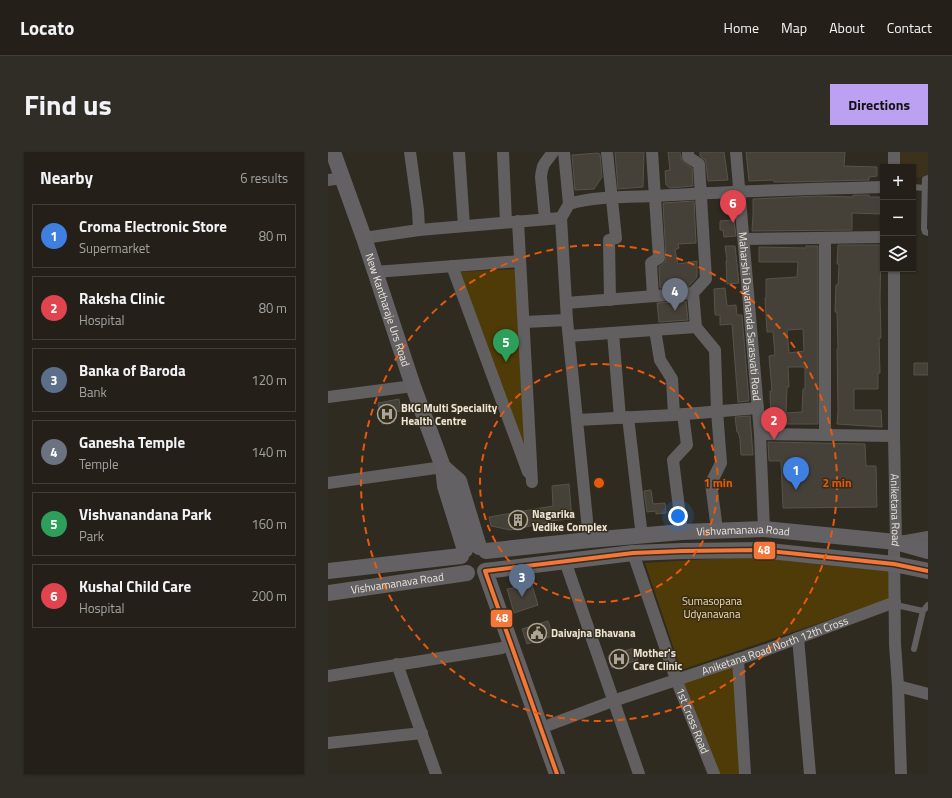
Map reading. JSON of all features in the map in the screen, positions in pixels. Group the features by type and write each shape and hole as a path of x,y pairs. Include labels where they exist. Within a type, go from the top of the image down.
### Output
{"main road":[{"name":"New Kantharaje Urs Road","path":"333,152 335,179 364,238 413,386 443,466 445,486 473,551 461,566 476,573"},
{"name":"Vishvamanava Road","path":"328,571 473,551 717,530 764,529 896,542 928,551"},
{"name":"Vishvamanava Road","path":"328,593 565,561 633,553 682,551 760,550 894,564 928,571"},
{"path":"473,551 489,559 488,567 476,573"},
{"path":"476,573 548,774"},
{"path":"476,573 541,728 557,774"}],"street":[{"path":"410,152 418,210 419,230"},
{"path":"459,152 464,226"},
{"path":"452,266 532,482 520,261 512,222 503,152"},
{"path":"545,219 541,177 544,163 553,152"},
{"path":"564,152 569,204 561,218 568,336 589,540"},
{"path":"607,152 616,238 609,240 610,300"},
{"path":"652,152 659,258 651,263 653,296"},
{"path":"566,303 693,293 706,279 699,164 688,157 688,152"},
{"name":"Maharshi Dayananda Sarasvati Road","path":"736,152 760,434 764,529"},
{"path":"894,152 894,164"},
{"path":"569,204 576,201 700,193 880,187"},
{"path":"364,238 419,230 561,218"},
{"path":"744,239 880,237"},
{"path":"825,238 825,435"},
{"path":"375,272 520,261"},
{"name":"Aniketana Road","path":"894,272 894,436 896,542 894,564 896,604 895,644 901,774"},
{"path":"693,293 696,327 715,350 721,463 711,483 717,530"},
{"path":"524,322 567,320"},
{"path":"568,336 696,327"},
{"path":"655,330 660,360 672,379 678,414 688,445 673,460 682,532"},
{"path":"613,333 642,537"},
{"path":"328,397 413,386"},
{"path":"577,420 758,408"},
{"path":"760,434 894,436"},
{"path":"328,483 443,466"},
{"path":"896,542 928,537"},
{"name":"1st Cross Road","path":"633,553 676,679 714,774"},
{"path":"565,561 639,774"},
{"name":"Aniketana Road North 12th Cross","path":"541,728 613,700 738,659 896,604"},
{"path":"798,638 810,774"},
{"path":"328,676 502,648"},
{"path":"738,659 745,774"},
{"path":"397,664 436,774"},
{"path":"898,686 928,694"},
{"path":"328,743 422,732"}],"lane":[{"path":"928,178 925,180 924,188 924,228 925,232 928,233"},
{"path":"916,187 924,188"},
{"path":"896,604 923,611"},
{"path":"914,649 923,611 928,605"}],"shaded area":[{"path":"898,152 928,152 928,177 916,177 916,164 898,164"}],"green space":[{"path":"515,269 525,452 460,272"},
{"name":"Sumasopana Udyanavana","path":"759,556 888,571 890,599 681,670 645,563"},
{"path":"735,664 741,774 718,774 681,682"}],"building":[{"path":"615,152 644,152 643,187 618,189"},
{"path":"668,152 680,152 682,161 692,168 693,186 670,188 666,185 665,171 670,170"},
{"path":"700,152 724,152 728,180 708,181 706,163 700,156"},
{"path":"746,152 845,152 844,166 877,167 877,176 869,177 869,180 787,182 774,182 774,180 749,181"},
{"path":"600,154 602,177 594,189 575,190 572,155"},
{"path":"853,195 869,195 869,197 880,197 880,214 852,213 852,230 752,231 753,199 819,196 853,197"},
{"path":"694,201 696,243 678,244 679,248 675,250 678,264 697,261 697,277 689,286 660,288 659,267 665,262 666,258 663,203"},
{"path":"734,220 736,236 724,237 723,230 720,230 720,221"},
{"path":"838,245 880,245 881,338 879,338 880,373 878,373 878,389 854,389 854,410 881,410 882,427 837,424 838,349 837,312 835,312 836,285 838,285 839,264 837,264"},
{"path":"725,246 735,246 739,283 727,284 727,260"},
{"path":"806,246 818,246 818,424 771,424 770,391 772,391 769,356 775,355 773,332 767,332 765,298 766,279 797,277 798,262 759,262 759,247 806,248","holes":["803,329 804,351 789,353 787,330","788,367 804,367 805,369 805,389 803,389 802,412 786,413 787,387 789,387"]},
{"path":"725,288 727,306 736,305 737,315 742,315 749,401 738,402 732,324 720,325 720,315 715,315 714,289"},
{"path":"686,301 688,320 659,322 657,303"},
{"path":"914,363 928,363 928,375 914,375"},
{"path":"399,399 401,411 393,412 394,422 382,424 378,403"},
{"path":"750,416 753,455 741,455 740,439 737,432 735,417"},
{"path":"768,442 865,444 866,466 876,466 877,507 783,508 781,461 769,461"},
{"path":"569,484 572,519 546,521 546,523 510,530 491,526 489,517 553,506 552,486"},
{"path":"651,490 653,504 665,503 666,513 656,514 656,511 647,512 644,491"},
{"path":"532,585 538,605 514,613 507,589"},
{"name":"Daivajna Bhavana","path":"548,621 553,636 527,644 522,629"},
{"path":"634,648 638,660 612,668 608,656"}],"transit line":[{"name":"48","path":"557,774 485,571 633,553 760,550 894,564 928,571"}],"place":[{"name":"Kushal Child Care","path":"733,223"},
{"name":"Ganesha Temple","path":"675,311"},
{"name":"Vishvanandana Park","path":"506,362"},
{"name":"BKG Multi Speciality Health Centre","path":"387,414"},
{"name":"Raksha Clinic","path":"774,440"},
{"name":"Croma Electronic Store","path":"796,490"},
{"name":"Nagarika Vedike Complex","path":"518,520"},
{"name":"Banka of Baroda","path":"522,597"},
{"name":"Daivajna Bhavana","path":"537,633"},
{"name":"Mother's Care Clinic","path":"619,659"}]}
